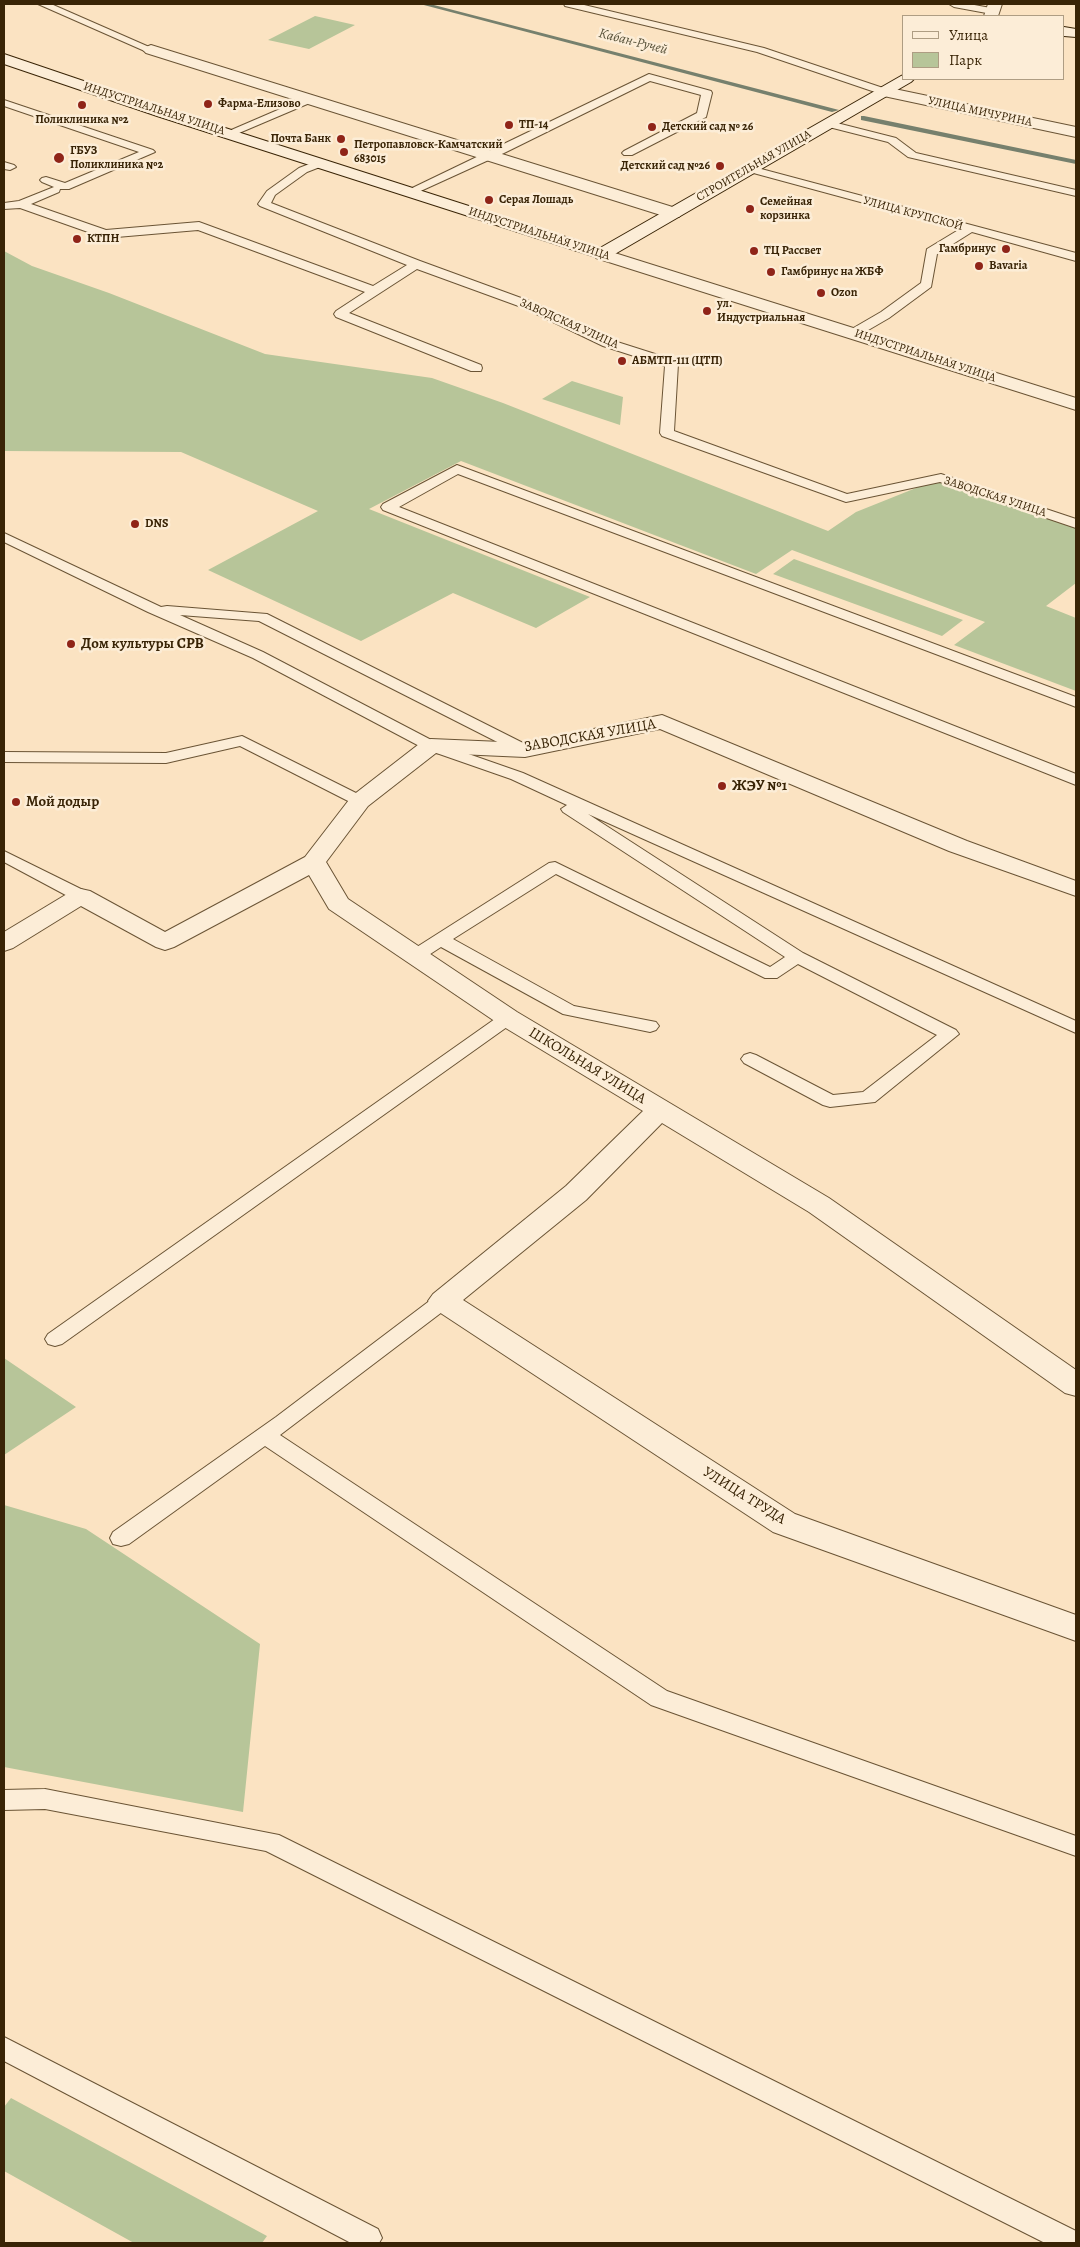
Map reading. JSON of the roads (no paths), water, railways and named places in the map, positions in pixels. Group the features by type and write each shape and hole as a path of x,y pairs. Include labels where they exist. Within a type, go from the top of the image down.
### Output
{"street":[{"path":"151,50 673,213"},
{"name":"ИНДУСТРИАЛЬНАЯ УЛИЦА","path":"4,59 228,134 1076,404"},
{"name":"СТРОИТЕЛЬНАЯ УЛИЦА","path":"602,254 904,80"},
{"name":"УЛИЦА МИЧУРИНА","path":"885,92 1076,132"},
{"name":"ЗАВОДСКАЯ УЛИЦА","path":"431,746 525,750 662,722 958,846 1076,889"},
{"path":"4,943 81,896 165,942 314,862 360,801 431,746"},
{"name":"ШКОЛЬНАЯ УЛИЦА","path":"314,862 338,904 508,1018 660,1110 576,1193 443,1301"},
{"path":"660,1110 819,1205 1076,1385"},
{"name":"УЛИЦА ТРУДА","path":"443,1301 784,1523 1076,1628"}],"lane":[{"path":"43,4 151,50"},
{"path":"569,4 760,50 885,92"},
{"path":"954,4 993,10"},
{"path":"410,192 649,77 707,93 702,115 628,153"},
{"path":"228,134 308,100"},
{"path":"4,103 149,152 65,187 46,180"},
{"path":"829,124 892,140 912,155 1076,193"},
{"name":"ЗАВОДСКАЯ УЛИЦА","path":"321,163 302,170 271,193 264,204 416,264 528,305 607,343 672,364 667,433 846,498 940,478 1076,524"},
{"name":"УЛИЦА КРУПСКОЙ","path":"750,169 1076,257"},
{"path":"4,206 21,204 55,190"},
{"path":"21,204 105,234 199,226 374,291"},
{"path":"854,333 885,315 927,284 931,252 969,229"},
{"path":"416,264 340,314 476,368"},
{"path":"1076,702 457,469 388,507 1076,780"},
{"path":"4,537 153,609 258,655 431,746 517,776 1076,1028"},
{"path":"153,609 262,617 525,750"},
{"path":"4,758 166,758 242,741 360,801"},
{"path":"517,776 797,957 950,1034 868,1098 830,1102 750,1059"},
{"path":"4,856 81,896"},
{"path":"415,956 555,867 771,974 797,957"},
{"path":"442,940 569,1010 650,1026"},
{"path":"55,1339 508,1018"},
{"path":"121,1538 265,1435 443,1301"},
{"path":"265,1435 659,1698 1076,1846"},
{"path":"4,1800 45,1799 270,1842 1072,2243"},
{"path":"4,2048 368,2238"}],"waterway":[{"name":"Кабан-Ручей","path":"423,4 835,110"},
{"name":"Кабан-Ручей","path":"864,118 1076,162"}],"place":[{"name":"Фарма-Елизово","path":"208,104"},
{"name":"Поликлиника №2","path":"82,105"},
{"name":"ТП-14","path":"509,125"},
{"name":"Детский сад № 26","path":"652,127"},
{"name":"Почта Банк","path":"341,139"},
{"name":"Петропавловск-Камчатский 683015","path":"344,152"},
{"name":"ГБУЗ Поликлиника №2","path":"59,158"},
{"name":"Детский сад №26","path":"720,166"},
{"name":"Серая Лошадь","path":"489,200"},
{"name":"Семейная корзинка","path":"750,209"},
{"name":"КТПН","path":"77,239"},
{"name":"Гамбринус","path":"1006,249"},
{"name":"ТЦ Рассвет","path":"754,251"},
{"name":"Bavaria","path":"979,266"},
{"name":"Гамбринус на ЖБФ","path":"771,272"},
{"name":"Ozon","path":"821,293"},
{"name":"ул. Индустриальная","path":"707,311"},
{"name":"АБМТП-111 (ЦТП)","path":"622,361"},
{"name":"DNS","path":"135,524"},
{"name":"Дом культуры СРВ","path":"71,644"},
{"name":"ЖЭУ №1","path":"722,786"},
{"name":"Мой додыр","path":"16,802"}]}
